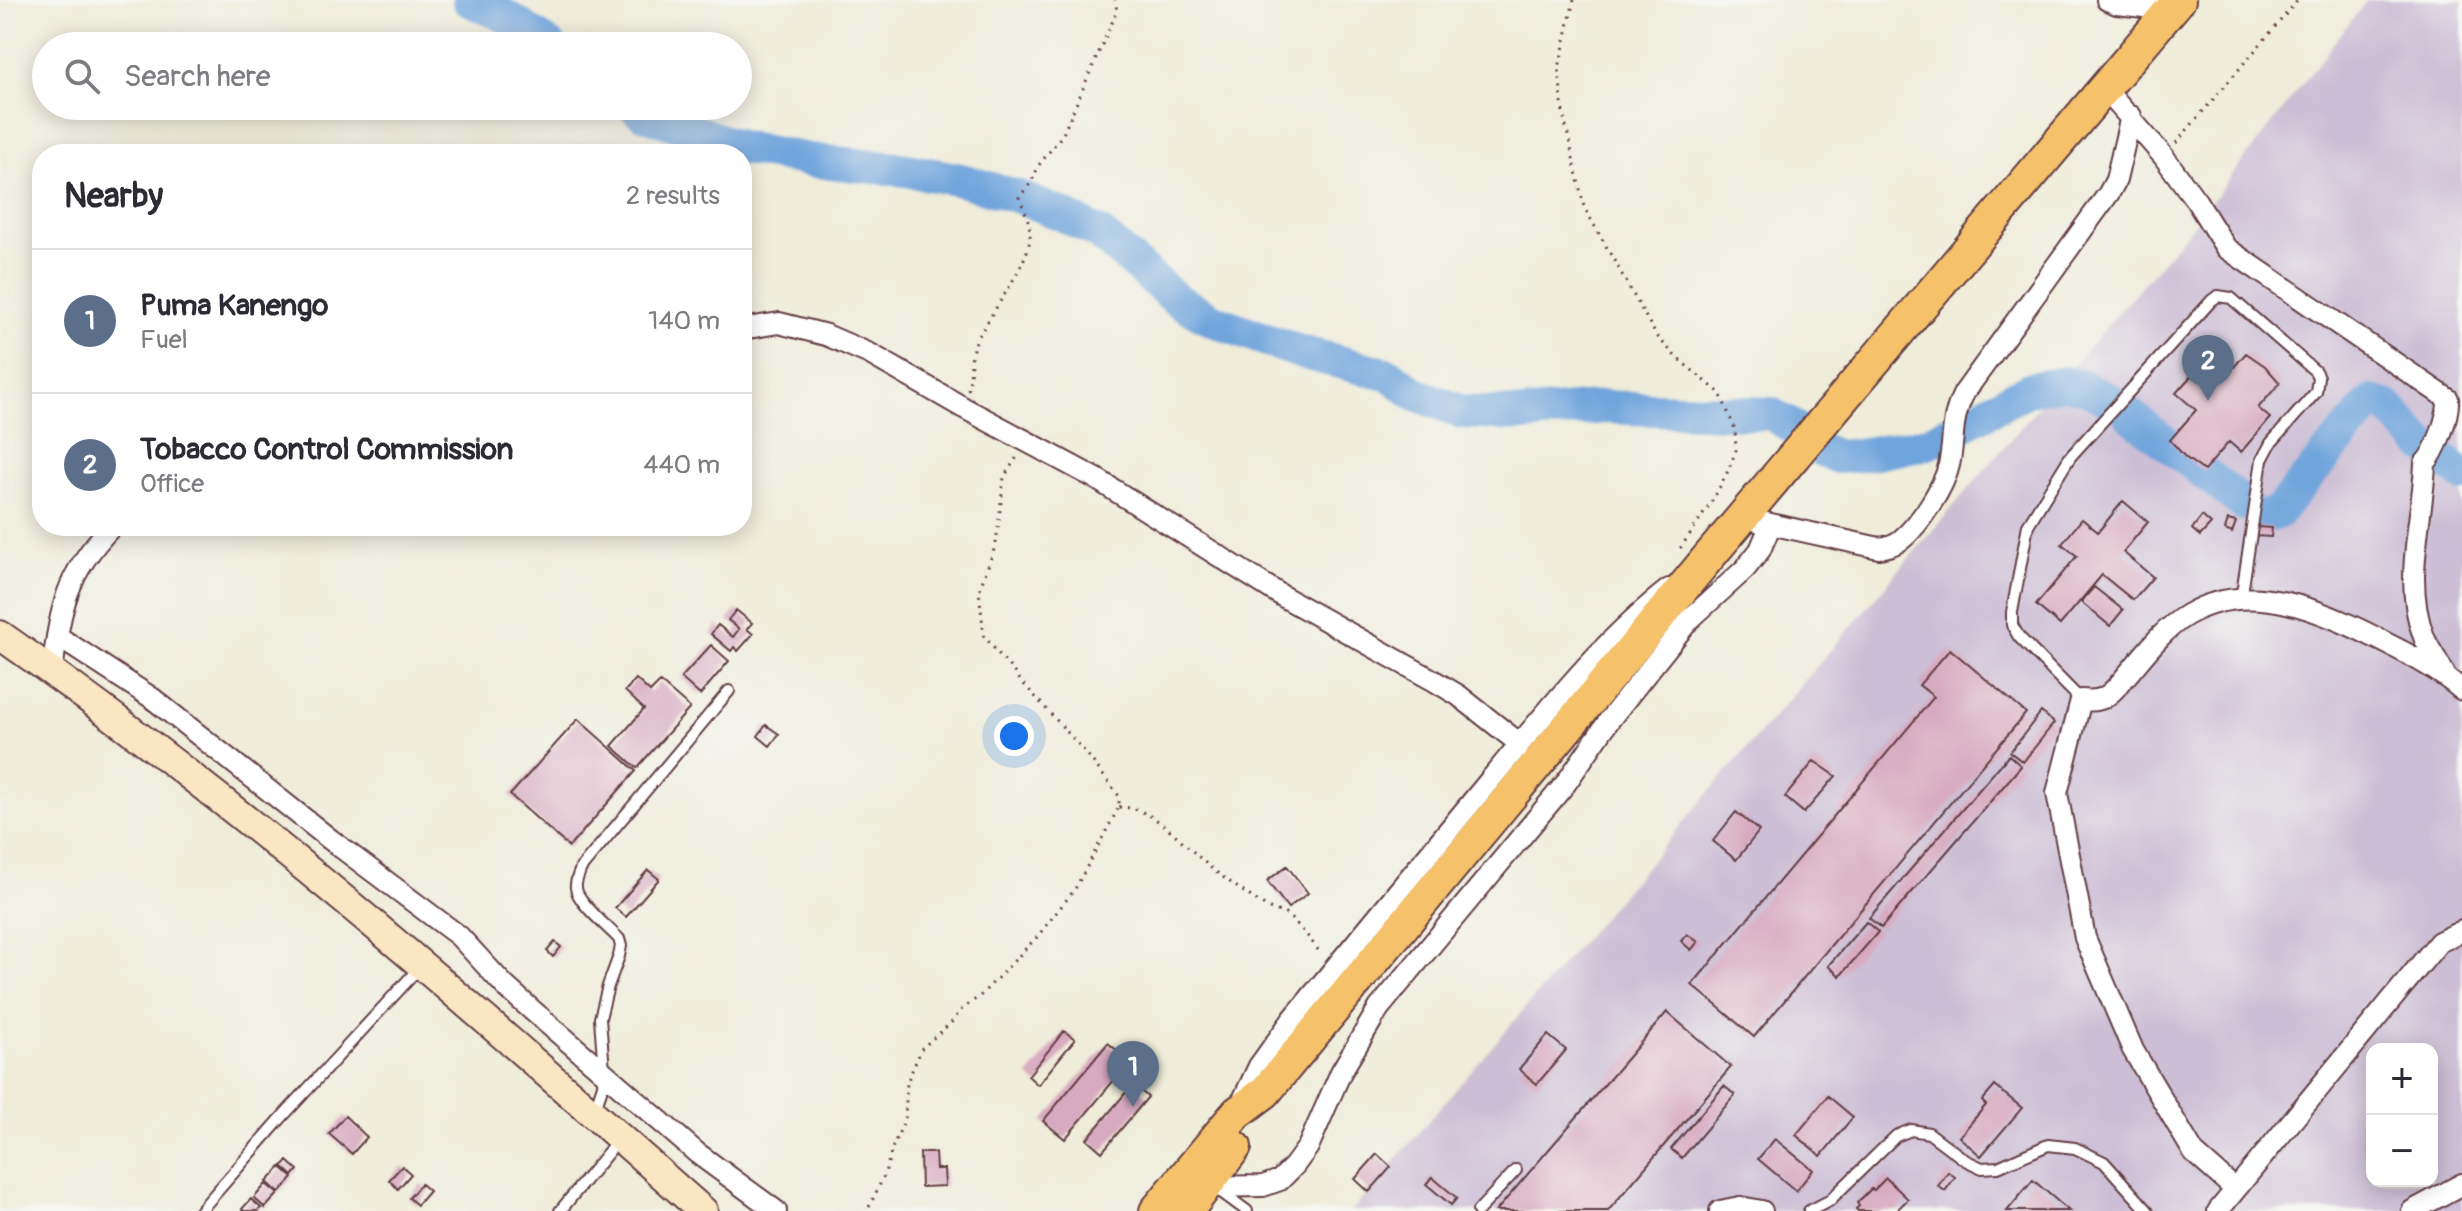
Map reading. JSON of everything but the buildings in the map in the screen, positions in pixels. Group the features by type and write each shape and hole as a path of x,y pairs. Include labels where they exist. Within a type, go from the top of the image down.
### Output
{"highway":[{"path":"1156,1211 1237,1113 1265,1092 1691,557 1756,521 2104,88 2175,5"},
{"path":"1203,1195 1254,1123 1265,1092"}],"main road":[{"path":"0,635 204,785 421,966 703,1211"}],"street":[{"path":"2107,0 2117,4 2175,5"},
{"path":"2104,88 2164,157 2226,248 2448,399 2448,409 2433,457 2425,463 2414,558 2418,615 2425,639 2445,675"},
{"path":"1203,1195 1263,1186 1280,1180 1294,1166 1308,1147 1341,1072 1379,1008 1566,783 1610,719 1689,620 1745,569 1760,550 1756,521 1879,548 1891,546 1902,539 1916,524 1943,484 1960,401 2109,193 2116,180 2131,116"},
{"path":"752,327 779,323 826,335 870,354 1095,478 1284,597 1445,687 1520,744"},
{"path":"52,671 65,597 73,578 104,536"},
{"path":"1237,1113 1259,1066 1292,1020 1583,670 1691,557"},
{"path":"2235,1189 2194,1153 2133,1050 2085,938 2057,793 2081,700 2103,698 2113,691 2154,644 2186,615 2205,606 2262,599 2291,603 2354,626 2445,675 2462,690"},
{"path":"57,636 152,698 331,840 459,936 504,985 697,1153 776,1211"},
{"path":"2218,1211 2439,942 2462,931"},
{"path":"2412,1211 2462,1184"},
{"path":"1720,1211 1740,1207 1762,1211"}],"lane":[{"path":"2081,700 2019,637 2012,625 2028,525 2070,457 2218,296 2231,298 2315,371 2318,377 2316,392 2271,443 2262,460 2241,600"},
{"path":"593,1114 603,1085 600,1018 621,946 619,939 580,898 576,888 581,868 729,691"},
{"path":"200,1211 421,966"},
{"path":"1809,1211 1829,1201 1896,1136 1911,1130 1929,1133 1965,1160 1982,1168 1998,1167 2048,1145 2075,1148 2104,1162 2148,1211"},
{"path":"560,1211 620,1138"},
{"path":"1478,1211 1516,1170"},
{"path":"1203,1195 1247,1211"}],"path":[{"path":"964,408 970,384 972,351 988,318 1014,278 1031,237 1019,197 1063,134 1117,11 1115,0"},
{"path":"1574,0 1559,68 1563,113 1584,207 1656,335 1676,357 1720,393 1735,429 1736,450 1691,557"},
{"path":"2164,157 2298,0"},
{"path":"869,1207 905,1119 907,1082 922,1048 980,996 1037,937 1075,889 1119,807 1119,796 1087,754 984,636 979,591 996,544 1004,477 1027,440"},
{"path":"1119,807 1131,807 1143,812 1185,841 1210,866 1270,910 1285,913 1303,929 1333,970"}],"shaded area":[{"path":"2367,0 2462,0 2462,1211 1352,1211 2195,223"}],"waterway":[{"path":"469,0 509,18 530,32"},
{"path":"663,120 731,144"},
{"path":"752,149 815,161 907,170 961,180 1019,197 1100,234 1177,300 1215,321 1300,352 1390,375 1416,394 1462,412 1524,415 1604,407 1771,414 1795,428"},
{"path":"1821,450 1838,457 1928,443 2029,389 2066,383 2111,400"},
{"path":"2263,517 2277,513 2372,402 2388,407 2418,440 2462,475"},
{"path":"2129,414 2244,504"}],"place":[{"name":"Tobacco Control Commission","path":"2208,401"},
{"name":"Puma Kanengo","path":"1133,1107"}]}
